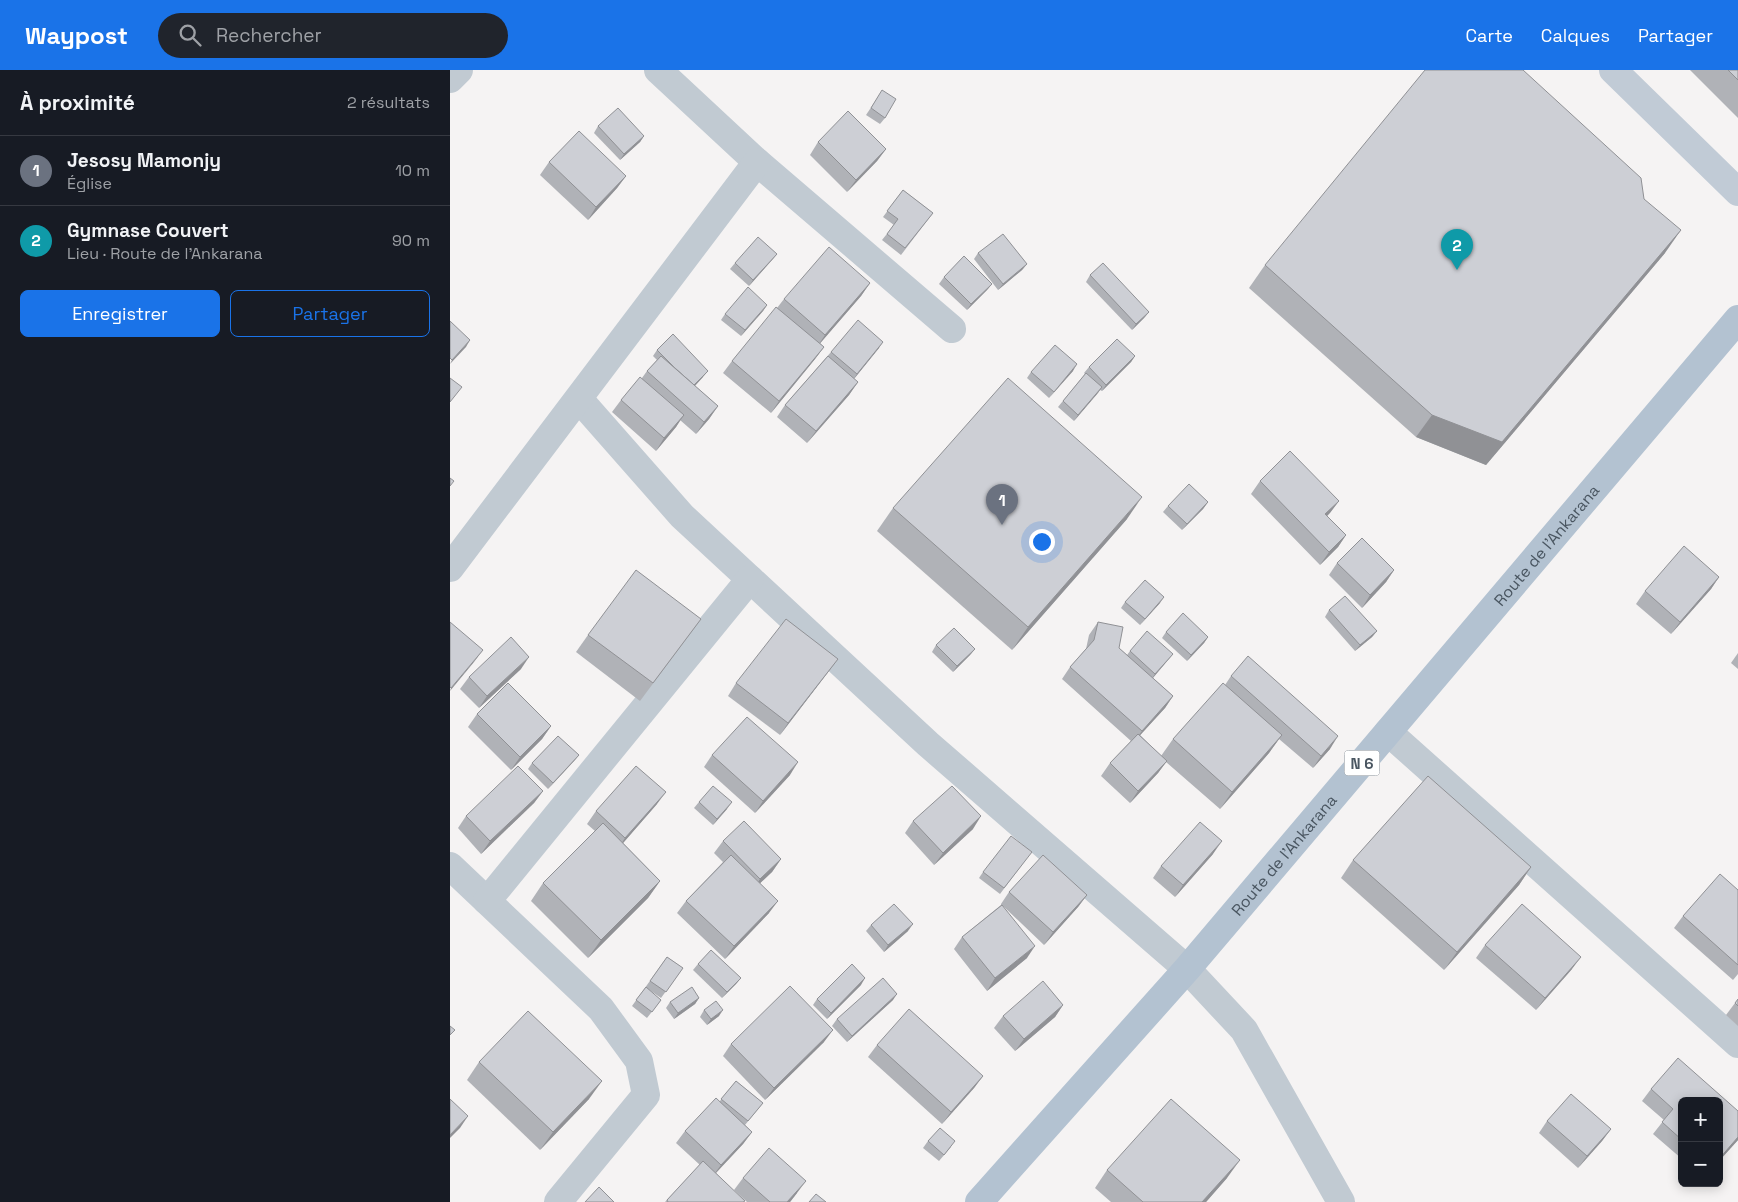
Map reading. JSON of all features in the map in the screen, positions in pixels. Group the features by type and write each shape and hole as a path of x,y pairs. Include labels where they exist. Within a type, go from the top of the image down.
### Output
{"main road":[{"path":"1613,70 1738,192"},
{"name":"Route de l'Ankarana","path":"979,1202 1187,969 1738,319"}],"street":[{"path":"450,79 459,70"},
{"path":"658,70 685,80 757,162 952,329"},
{"path":"450,568 757,162"},
{"path":"578,399 682,516 928,744 1187,969 1244,1030 1341,1202"},
{"path":"487,901 750,579"},
{"path":"1388,732 1738,1044"},
{"path":"450,866 601,1010 640,1061 646,1095 558,1202"}],"building":[{"path":"1425,70 1523,70 1641,178 1644,199 1681,230 1502,442 1432,415 1265,265"},
{"path":"1728,70 1738,70 1738,80"},
{"path":"882,90 896,99 885,118 871,108"},
{"path":"618,108 644,136 624,154 598,126"},
{"path":"848,111 886,149 856,180 818,142"},
{"path":"579,131 626,176 596,207 549,162"},
{"path":"903,190 933,213 905,248 887,234 898,219 887,211"},
{"path":"1003,234 1027,264 1003,284 978,253"},
{"path":"758,237 777,254 753,280 735,263"},
{"path":"829,247 870,283 825,335 784,299"},
{"path":"964,256 992,284 971,304 944,277"},
{"path":"1103,263 1149,312 1136,324 1090,275"},
{"path":"748,287 767,305 745,330 725,314"},
{"path":"776,307 824,347 779,401 732,361"},
{"path":"858,320 883,342 857,374 831,352"},
{"path":"450,321 470,340 452,360 450,358"},
{"path":"673,334 708,371 694,385 657,350"},
{"path":"1117,339 1135,356 1106,385 1089,367"},
{"path":"1055,345 1077,364 1054,392 1031,372"},
{"path":"661,356 718,406 704,422 647,371"},
{"path":"828,356 858,382 816,431 785,405"},
{"path":"1086,373 1102,387 1078,415 1063,401"},
{"path":"640,377 684,415 664,438 621,400"},
{"path":"450,378 462,387 450,402"},
{"path":"1008,378 1142,497 1028,627 893,508"},
{"path":"1290,451 1339,501 1325,514 1346,535 1329,552 1260,481"},
{"path":"450,478 454,481 450,486"},
{"path":"1189,484 1208,502 1187,524 1168,506"},
{"path":"1362,538 1394,570 1370,595 1337,563"},
{"path":"1684,546 1719,577 1680,622 1645,591"},
{"path":"636,570 701,619 653,683 588,635"},
{"path":"1145,580 1164,597 1145,619 1125,602"},
{"path":"1345,596 1377,631 1360,645 1329,610"},
{"path":"1183,613 1208,637 1191,655 1166,632"},
{"path":"786,619 838,659 788,723 736,683"},
{"path":"450,622 483,650 451,688 450,687"},
{"path":"1098,622 1123,627 1119,648 1173,696 1142,731 1070,667 1094,640"},
{"path":"954,628 975,649 957,666 936,645"},
{"path":"1147,631 1173,654 1155,674 1130,651"},
{"path":"511,637 529,657 487,696 469,677"},
{"path":"1248,656 1338,736 1321,756 1231,676"},
{"path":"508,683 551,726 520,757 477,714"},
{"path":"1223,683 1282,735 1232,792 1173,739"},
{"path":"747,717 798,762 763,801 712,755"},
{"path":"1138,734 1167,761 1138,791 1110,763"},
{"path":"558,736 579,755 553,783 532,763"},
{"path":"518,766 543,791 490,841 466,816"},
{"path":"636,766 666,792 625,838 596,811"},
{"path":"1428,776 1531,867 1457,952 1353,860"},
{"path":"713,786 732,802 717,819 699,802"},
{"path":"952,786 981,816 943,853 913,821"},
{"path":"744,821 781,859 760,879 723,841"},
{"path":"1200,822 1222,841 1183,885 1161,866"},
{"path":"603,823 660,881 601,940 543,883"},
{"path":"1011,836 1032,852 1004,888 983,872"},
{"path":"731,855 778,901 734,946 686,901"},
{"path":"1043,855 1087,895 1053,932 1009,892"},
{"path":"1720,874 1738,890 1738,965 1683,916"},
{"path":"894,904 913,924 888,945 871,925"},
{"path":"1522,904 1581,957 1545,998 1485,945"},
{"path":"1002,905 1035,946 995,978 962,937"},
{"path":"711,950 741,978 727,992 698,964"},
{"path":"667,957 683,968 666,992 650,981"},
{"path":"852,964 865,978 831,1013 817,999"},
{"path":"883,978 897,994 852,1036 837,1019"},
{"path":"1043,981 1063,1005 1024,1039 1003,1016"},
{"path":"790,986 833,1030 774,1088 731,1044"},
{"path":"646,987 661,1000 652,1012 636,1000"},
{"path":"692,987 699,998 678,1013 670,1002"},
{"path":"716,1001 723,1010 711,1019 704,1010"},
{"path":"909,1009 983,1076 951,1112 877,1045"},
{"path":"528,1011 602,1081 553,1132 479,1062"},
{"path":"450,1026 455,1030 450,1035"},
{"path":"1678,1058 1722,1097 1678,1097 1678,1136 1662,1122 1673,1109 1651,1089"},
{"path":"736,1081 763,1103 748,1121 721,1099"},
{"path":"1571,1094 1611,1129 1587,1156 1547,1121"},
{"path":"716,1098 752,1132 721,1165 685,1131"},
{"path":"1723,1098 1738,1111 1738,1137 1723,1154"},
{"path":"450,1099 468,1116 450,1135"},
{"path":"1171,1099 1240,1160 1202,1202 1143,1202 1107,1170"},
{"path":"940,1128 955,1141 944,1155 928,1141"},
{"path":"769,1148 806,1181 787,1202 770,1202 743,1178"},
{"path":"703,1161 745,1201 668,1202 667,1200"},
{"path":"599,1187 614,1202 585,1202"},
{"path":"816,1194 826,1202 809,1202"}],"place":[{"name":"Gymnase Couvert","path":"1457,270"},
{"name":"Jesosy Mamonjy","path":"1002,525"}]}
